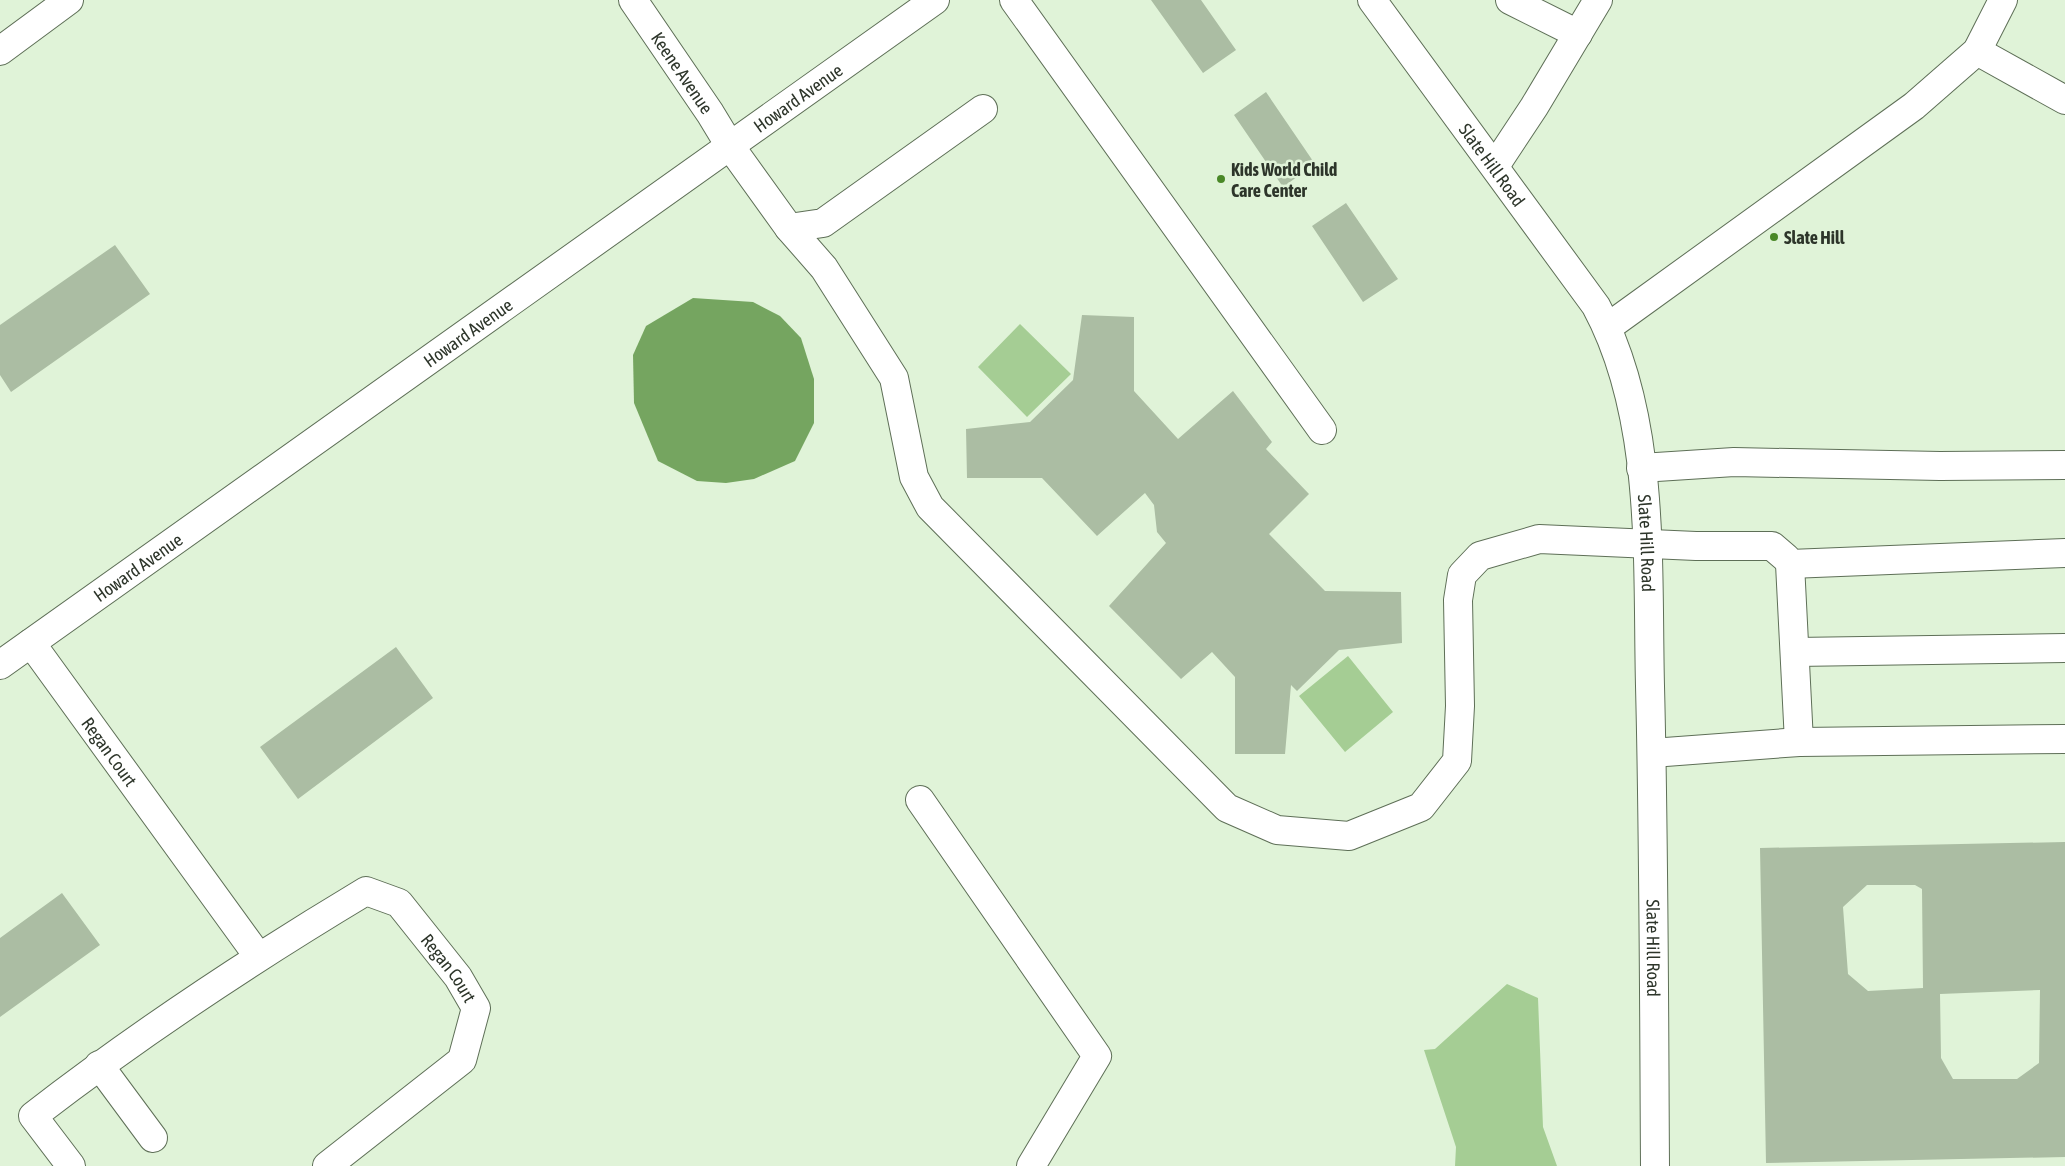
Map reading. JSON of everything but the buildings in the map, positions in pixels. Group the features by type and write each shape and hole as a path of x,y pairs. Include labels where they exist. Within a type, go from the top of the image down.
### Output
{"street":[{"path":"0,51 68,0"},
{"name":"Keene Avenue","path":"632,0 710,113 730,146 789,228 824,268 894,378 914,477 930,507 1227,808 1276,830 1349,836 1421,807 1457,762 1460,706 1458,600 1462,575 1480,556 1539,539 1646,542 1696,546 1772,546 1790,564"},
{"name":"Howard Avenue","path":"0,665 935,0"},
{"path":"1014,0 1322,430"},
{"name":"Slate Hill Road","path":"1372,0 1585,290 1608,327 1619,356 1628,389 1641,468 1646,542 1652,753 1655,1166"},
{"path":"1510,0 1578,34"},
{"path":"1494,166 1534,107 1598,0"},
{"path":"1608,327 1914,106 1977,51 2003,0"},
{"path":"1977,51 2065,100"},
{"path":"789,228 824,222 983,109"},
{"path":"1641,468 1734,462 1940,466 2065,466"},
{"path":"1799,742 1790,564 2065,553"},
{"name":"Regan Court","path":"31,643 258,956"},
{"path":"1795,652 2065,648"},
{"path":"1652,753 1799,742 2065,738"},
{"path":"920,800 1097,1056 1031,1166"},
{"name":"Regan Court","path":"71,1166 33,1116 100,1065 258,956 366,891 399,903 458,977 476,1008 462,1060 327,1166"},
{"path":"100,1065 154,1138"}],"shaded area":[{"path":"693,298 753,302 780,316 801,338 814,379 814,423 795,461 754,479 726,483 697,481 658,461 634,403 633,355 646,326"},
{"path":"1020,324 1071,374 1027,417 978,367"},
{"path":"1348,656 1393,712 1345,752 1299,696"},
{"path":"1507,984 1538,998 1543,1127 1557,1166 1455,1166 1456,1147 1424,1050 1435,1049"}],"place":[{"name":"Kids World Child Care Center","path":"1221,179"},
{"name":"Slate Hill","path":"1774,237"}]}
